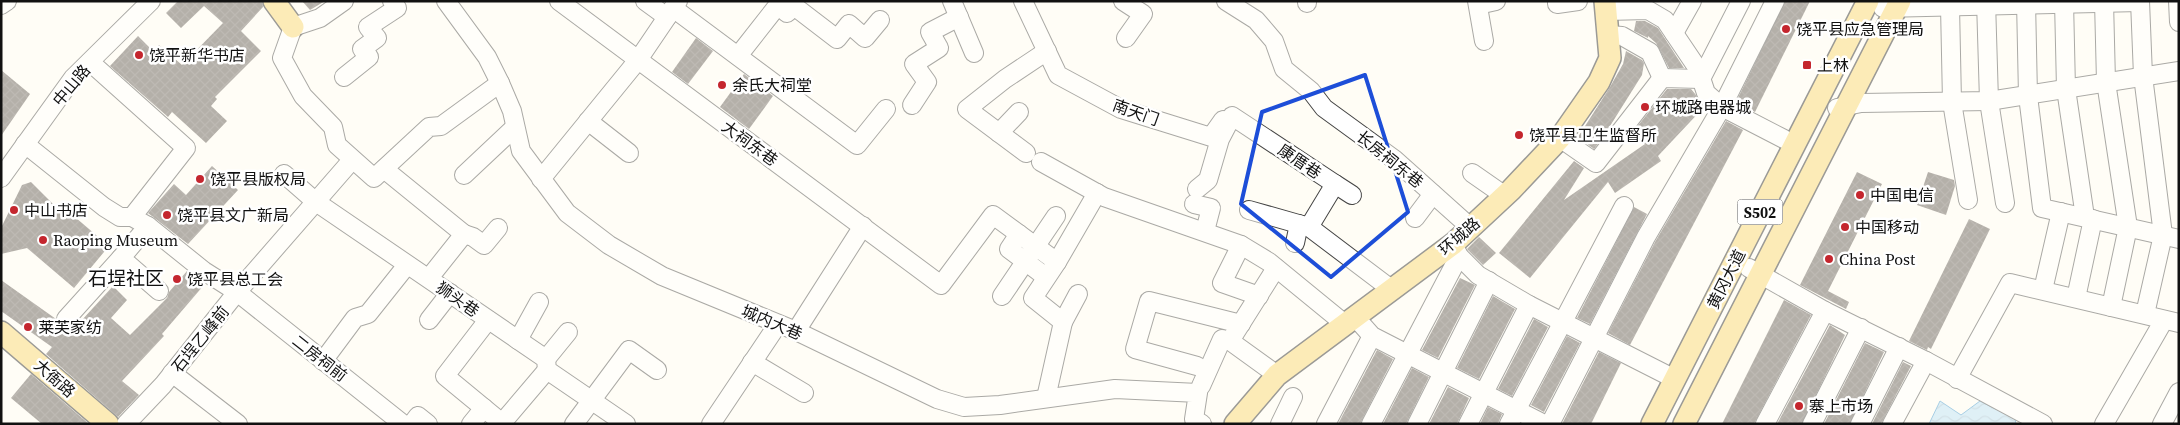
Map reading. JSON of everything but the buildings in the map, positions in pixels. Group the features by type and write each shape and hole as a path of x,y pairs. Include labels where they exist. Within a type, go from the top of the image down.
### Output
{"main road":[{"path":"274,1 293,27"},
{"name":"黄冈大道","path":"1652,424 1884,4"},
{"name":"黄冈大道","path":"1684,424 1884,4"},
{"name":"环城路","path":"1235,424 1277,375 1392,289 1456,250 1470,227 1505,196 1560,138 1578,115 1603,74 1610,58 1605,6"},
{"name":"大衙路","path":"1,332 108,424"}],"street":[{"path":"1,6 8,1"},
{"name":"中山路","path":"1,178 73,78 151,1"},
{"path":"344,1 320,18 293,27 282,58 303,96 333,128 337,145 374,178 429,127 441,126 500,83"},
{"path":"344,77 369,57 362,49 376,38 368,27 397,8 392,1"},
{"name":"城内大巷","path":"446,1 487,57 512,111 520,150 541,180 567,213 610,245 662,276 796,331 929,396 964,407 1000,405 1115,389 1198,393 1194,419 1202,424"},
{"name":"大祠东巷","path":"559,1 941,285 993,215 1019,234"},
{"path":"645,1 673,9 857,145 886,109"},
{"name":"南天门","path":"1023,1 1058,75 1121,109 1211,137 1228,113 1232,116"},
{"path":"1123,1 1143,14 1126,38"},
{"name":"长房祠东巷","path":"1226,1 1256,20 1274,40 1284,69 1311,91 1324,108 1394,159 1470,227"},
{"path":"1484,42 1478,3 1496,1"},
{"path":"1557,1 1558,4 1578,1"},
{"path":"1674,33 1692,1"},
{"path":"1701,79 1741,1"},
{"path":"1550,424 1646,237 1722,107 1775,1"},
{"path":"2178,1 2179,22"},
{"path":"2064,2 2066,89 2089,218 2076,298"},
{"path":"2104,2 2106,82 2128,227 2111,307"},
{"path":"1884,4 1950,6 1986,3 2140,2 2142,76 2171,237 2144,314"},
{"path":"1986,3 1989,101 2005,203"},
{"path":"2026,3 2028,96 2042,208 2171,237"},
{"path":"738,56 778,6 788,13 794,6 837,39 849,24 865,38 880,20"},
{"path":"1605,6 1648,10 1665,20 1698,70 1706,94 1722,107 1784,139"},
{"path":"1950,6 1952,102 1968,200"},
{"path":"541,180 638,60 673,9"},
{"path":"912,105 926,82 914,64 939,48 930,32 955,9 974,53"},
{"path":"1609,35 1622,36 1650,52 1662,78"},
{"path":"1047,51 967,109 1034,158 1097,193 1166,220 1241,245 1372,336 1544,424"},
{"path":"90,62 186,148 132,217"},
{"path":"1833,108 1861,103 1989,101 2142,76 2179,72"},
{"path":"1662,78 1701,79"},
{"path":"1560,138 1596,163 1662,78"},
{"path":"999,133 1019,112"},
{"path":"1205,232 1211,208 1196,196 1208,180 1220,138 1232,116"},
{"name":"康厝巷","path":"1232,116 1334,184 1304,225 1295,243"},
{"path":"588,122 629,153"},
{"path":"464,175 515,127"},
{"name":"二房祠前","path":"25,144 104,207 120,217 132,217 148,226 204,271 237,292 323,360 393,421"},
{"name":"石埕乙峰前","path":"126,424 168,379 237,292 352,160"},
{"path":"384,170 464,234 473,237 484,245 498,228"},
{"path":"1472,173 1505,196"},
{"name":"狮头巷","path":"284,174 316,202 518,340 592,402 626,424"},
{"path":"1334,184 1352,195"},
{"path":"1064,322 1033,298 1057,262 1097,193"},
{"path":"1415,218 1433,194"},
{"path":"1509,424 1624,206"},
{"path":"1249,210 1304,225 1392,289"},
{"path":"2043,290 2060,212"},
{"path":"1002,296 1056,216"},
{"path":"66,319 148,226"},
{"path":"796,331 863,226"},
{"path":"429,278 464,234"},
{"path":"1046,277 1008,249 1019,234 1057,262"},
{"path":"1241,245 1222,283 1259,296"},
{"path":"1371,424 1456,250 1478,274 1529,305 1665,374"},
{"path":"121,258 159,291"},
{"path":"323,360 355,318 368,314 407,265"},
{"path":"1230,341 1276,268"},
{"path":"1749,268 1825,311 1899,347 2043,424"},
{"path":"1417,424 1489,281"},
{"path":"1957,379 2010,283 2171,322 2104,424"},
{"path":"429,320 450,293"},
{"path":"1046,398 1064,322 1078,294"},
{"path":"1197,366 1135,349 1149,301 1241,324"},
{"path":"518,340 539,302"},
{"path":"1468,424 1529,305"},
{"path":"1765,424 1825,311"},
{"path":"488,320 445,376 502,423 546,365 568,332"},
{"path":"717,422 752,362 778,324"},
{"path":"1812,424 1861,328"},
{"path":"1326,424 1372,336"},
{"path":"1201,386 1222,339 1230,341 1277,375"},
{"path":"1860,424 1899,347"},
{"path":"574,424 629,350 657,370"},
{"path":"1892,424 1926,361"},
{"path":"752,362 804,393"},
{"path":"168,379 238,424"},
{"path":"2162,424 2179,392"},
{"path":"1280,424 1293,397"},
{"path":"471,424 484,408"},
{"path":"412,424 418,416 428,424"}],"highlighted area":[{"path":"1365,75 1408,212 1331,277 1241,204 1262,112"}],"water":[{"path":"1940,401 1961,415 1980,401 2015,419 2016,424 1929,424"}],"place":[{"name":"饶平县应急管理局","path":"1786,29"},
{"name":"饶平新华书店","path":"139,55"},
{"name":"上林","path":"1807,65"},
{"name":"余氏大祠堂","path":"722,85"},
{"name":"环城路电器城","path":"1645,107"},
{"name":"饶平县卫生监督所","path":"1519,135"},
{"name":"饶平县版权局","path":"200,179"},
{"name":"中国电信","path":"1860,195"},
{"name":"中山书店","path":"14,210"},
{"name":"饶平县文广新局","path":"167,215"},
{"name":"中国移动","path":"1845,227"},
{"name":"Raoping Museum","path":"43,240"},
{"name":"China Post","path":"1829,259"},
{"name":"饶平县总工会","path":"177,279"},
{"name":"莱芙家纺","path":"28,327"},
{"name":"寨上市场","path":"1799,406"}],"district":[{"name":"石埕社区","path":"126,278"}]}
